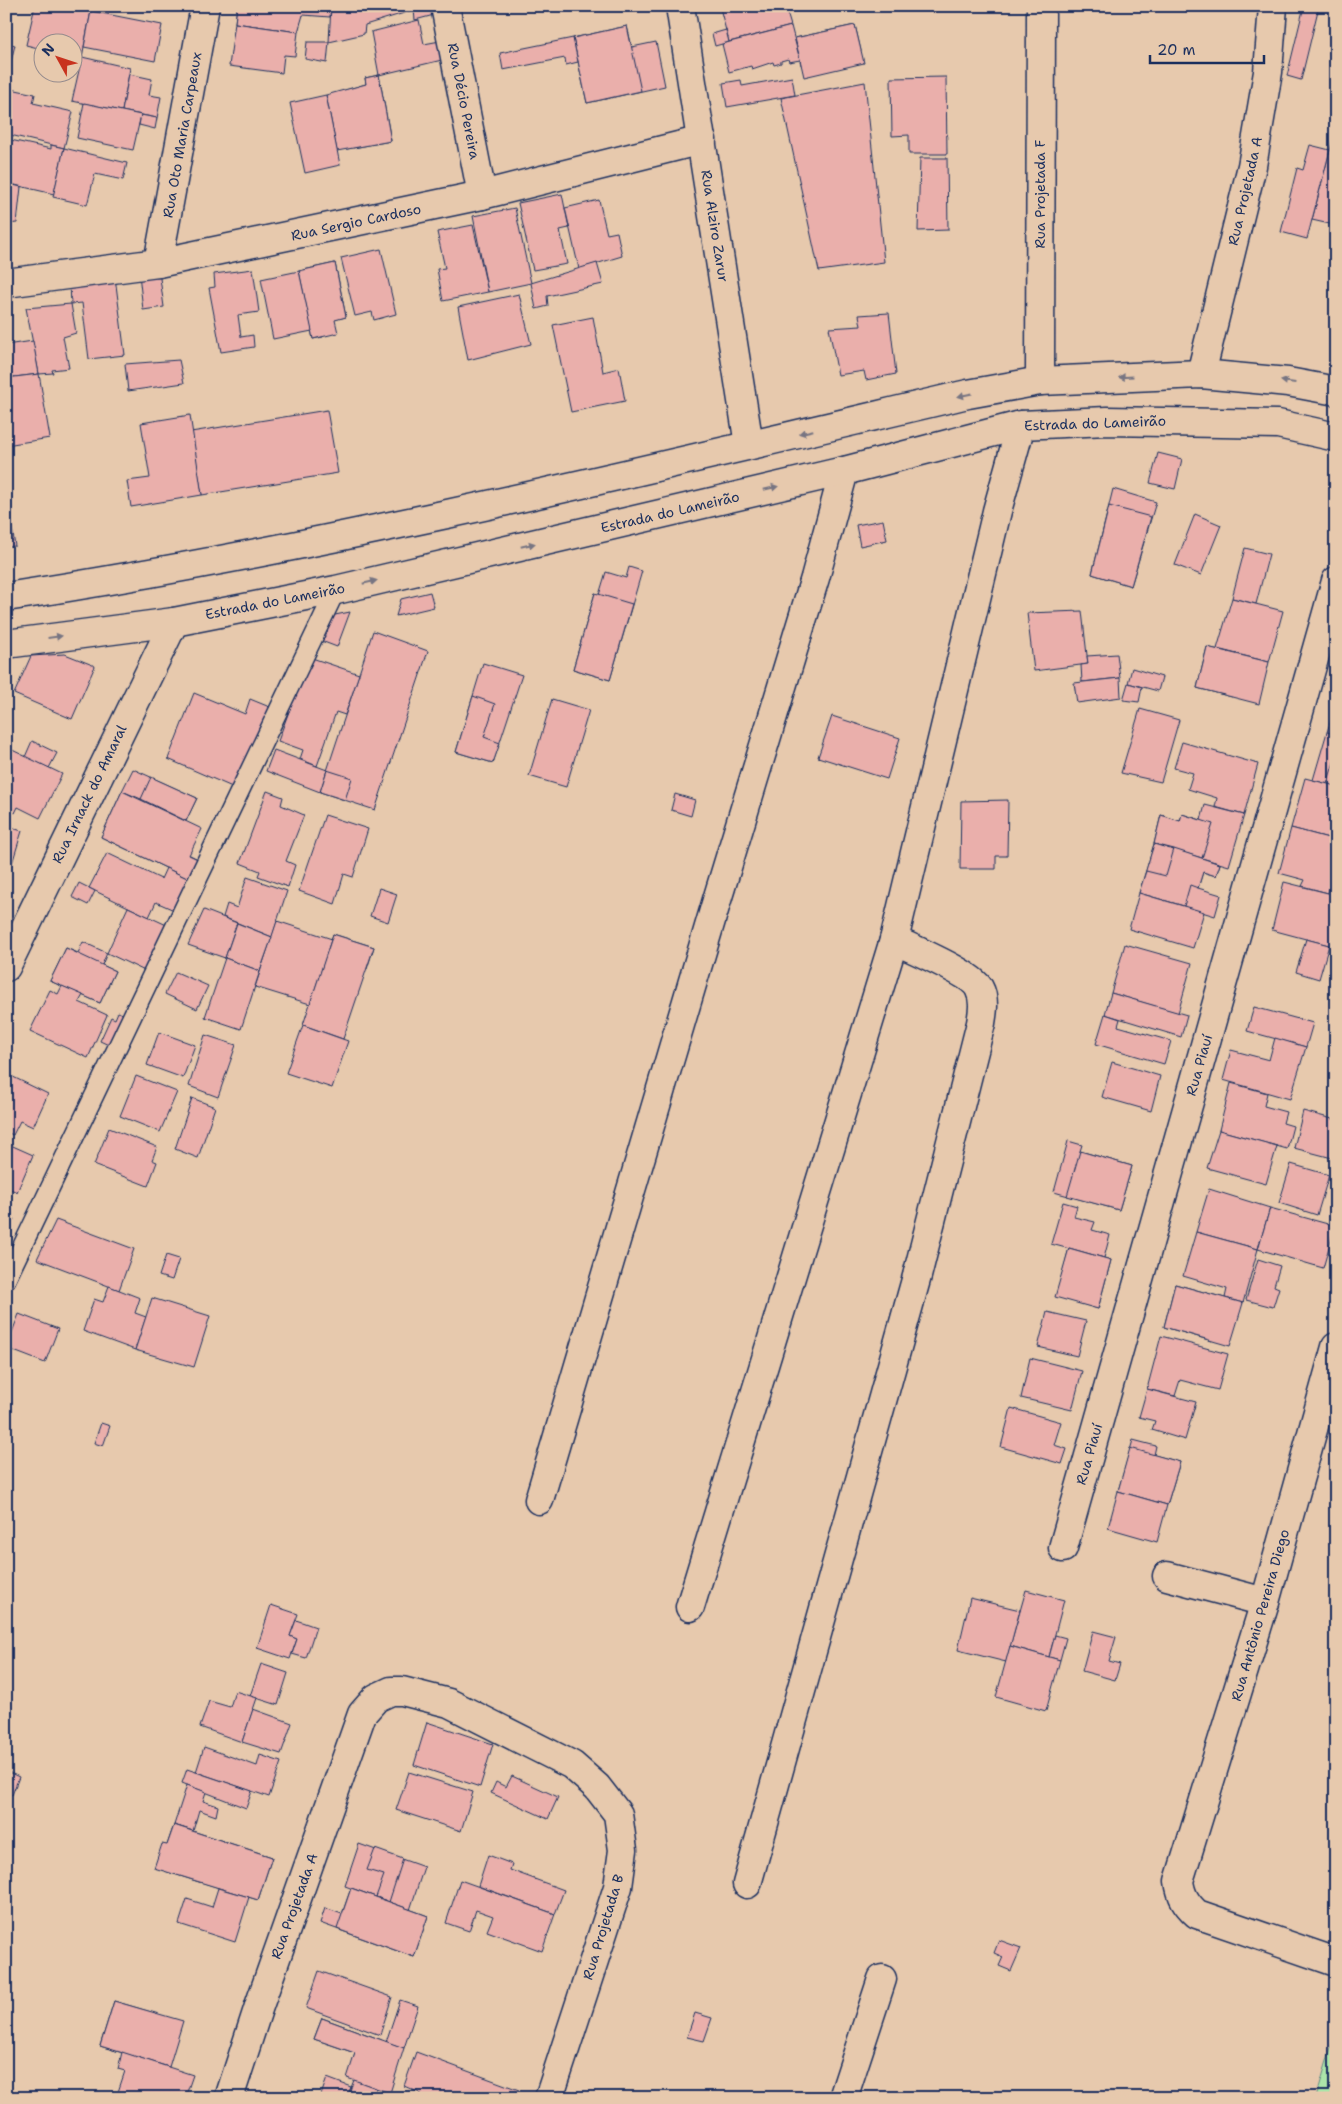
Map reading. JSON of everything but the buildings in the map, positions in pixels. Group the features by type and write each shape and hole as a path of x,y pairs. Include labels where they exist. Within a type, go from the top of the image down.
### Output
{"street":[{"name":"Rua Oto Maria Carpeaux","path":"158,263 205,6"},
{"name":"Rua Décio Pereira","path":"445,6 482,195"},
{"name":"Rua Alziro Zarur","path":"680,6 749,445"},
{"name":"Rua Projetada F","path":"1040,6 1040,381"},
{"name":"Rua Projetada A","path":"1202,374 1252,166 1268,72 1273,6"},
{"name":"Rua Sergio Cardoso","path":"6,283 158,263 482,195 702,140"},
{"path":"6,597 134,578 282,550 968,394 1040,381 1202,374 1288,382 1336,391"},
{"name":"Estrada do Lameirão","path":"6,644 174,622 336,590 844,471 1021,425 1107,421 1278,424 1336,437"},
{"path":"690,1607 894,940 997,511 1021,425"},
{"path":"539,1500 717,900 815,578 844,471"},
{"name":"Rua Piauí","path":"1063,1548 1336,581"},
{"name":"Rua Irnack do Amaral","path":"6,966 174,622"},
{"path":"747,1884 917,1276 981,1023 983,1002 979,986 966,976 894,940"},
{"name":"Rua Antônio Pereira Diego","path":"1336,1347 1265,1602 1179,1881 1181,1893 1186,1904 1197,1914 1336,1962"},
{"path":"1167,1576 1265,1602"},
{"name":"Rua Projetada B","path":"362,1714 376,1698 391,1691 449,1703 572,1765 597,1786 618,1814 623,1850 618,1887 549,2098"},
{"name":"Rua Projetada A","path":"229,2098 259,2006 362,1714"},
{"path":"843,2098 882,1979"}],"lane":[{"path":"6,1280 336,590"}],"green space":[{"path":"1332,2044 1336,2046 1336,2098 1316,2098"}]}
